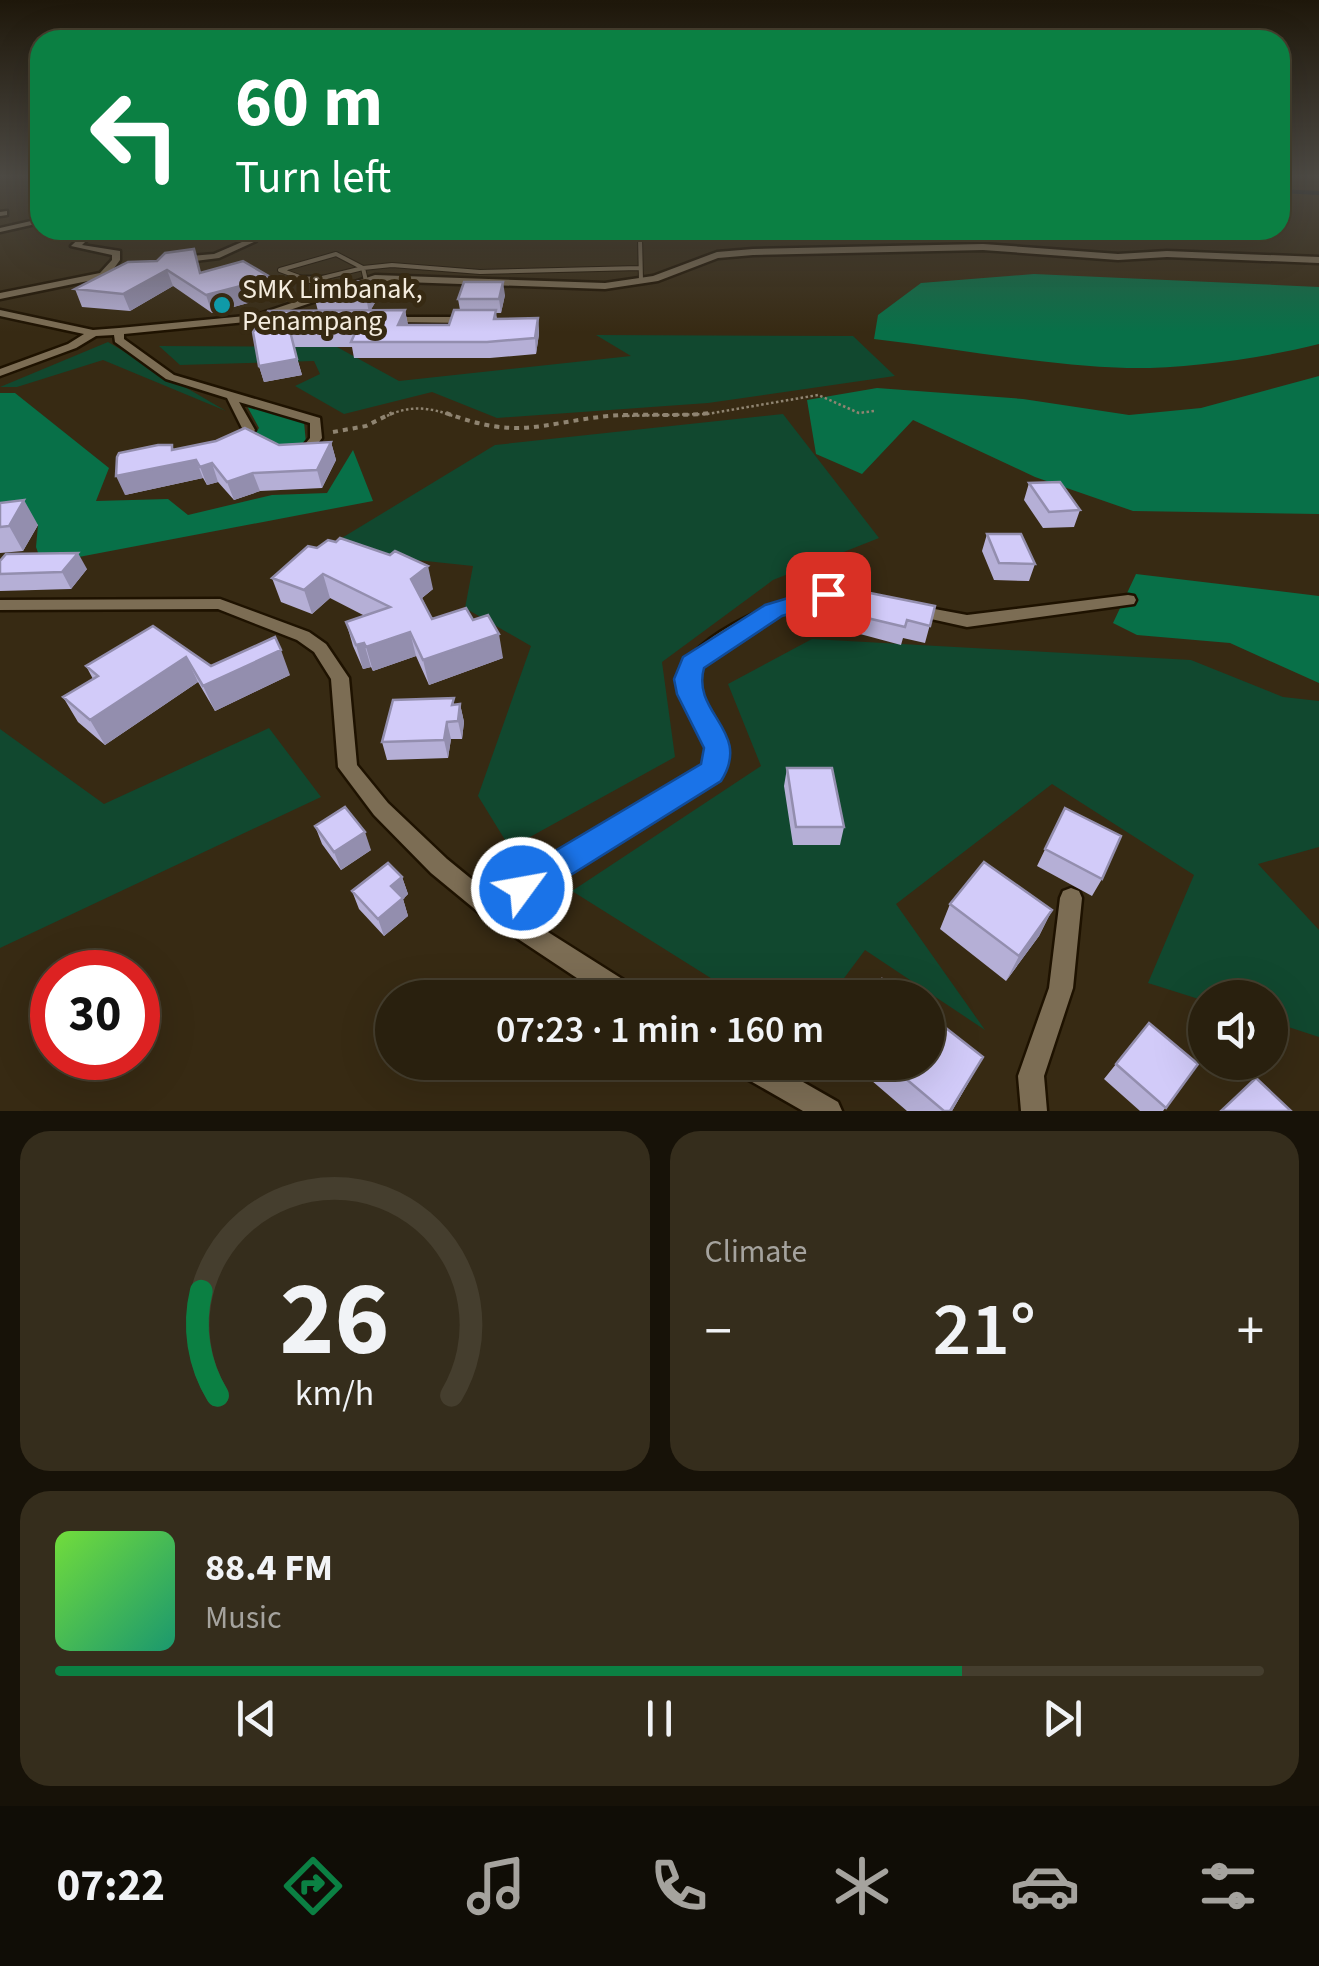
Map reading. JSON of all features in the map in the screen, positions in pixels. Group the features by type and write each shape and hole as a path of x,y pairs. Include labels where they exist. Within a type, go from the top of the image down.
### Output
{"street":[{"path":"82,240 75,246 116,252 116,260 106,273"},
{"path":"168,263 216,256 252,241"},
{"path":"258,318 366,280 404,277 582,286 640,282 717,255 753,252 983,247 1118,257 1187,254 1319,260"},
{"path":"1283,260 1319,273"},
{"path":"0,296 106,273 138,271"},
{"path":"0,313 93,333 258,318 297,320"},
{"path":"364,320 483,320"},
{"path":"119,331 119,340 158,371 232,399 310,418 318,432 302,454"},
{"path":"0,373 72,346 93,333"},
{"path":"226,448 237,445 249,430 232,399"},
{"path":"490,908 711,773 718,763 718,748 690,694 692,663 774,610 828,594 967,621 1128,600"},
{"path":"0,605 220,604 303,636 320,648 340,678 348,767 381,809 439,866 490,908 601,980"},
{"path":"1034,1111 1030,1076 1061,988 1071,898"},
{"path":"774,1080 829,1111"}],"lane":[{"path":"640,240 640,282"},
{"path":"366,280 363,268 336,254 280,270 293,279 309,282 363,268 392,265 480,272 639,268"}],"path":[{"path":"318,432 366,426 400,410 428,407 486,428 519,431 610,416 707,414 818,395 860,413 874,412"}],"green space":[{"path":"1034,274 1319,287 1319,344 1224,362 1127,368 874,339 878,315 921,283"},
{"path":"596,335 853,336 895,376 708,403 497,418 432,392 344,414 295,386 320,374 314,361 180,365 159,346 337,347 399,381 631,356"},
{"path":"108,342 226,411 103,360 17,387 0,387"},
{"path":"1319,376 1319,514 1133,511 1035,477 913,420 862,474 816,454 807,400 877,388 1023,399 1129,415 1201,408"},
{"path":"0,393 15,393 109,468 96,501 168,499 188,515 272,495 327,493 353,450 373,501 42,564 36,547 38,525 0,526"},
{"path":"247,406 304,422 306,443 282,461 248,442 259,428"},
{"path":"783,414 879,538 773,580 662,662 675,757 510,848 478,796 531,646 465,608 473,566 322,550 495,445"},
{"path":"1136,574 1319,596 1319,683 1230,643 1137,635 1113,623"},
{"path":"812,639 1191,660 1283,697 1319,701 1319,847 1258,864 1319,930 1319,1037 1288,1027 1288,980 1188,980 1188,996 1148,983 1194,875 1052,784 896,904 985,1030 945,1003 945,980 910,980 865,950 843,980 714,980 572,891 761,766 728,684"},
{"path":"269,728 321,797 0,948 0,729 104,804"}],"building":[{"path":"194,249 200,273 243,261 272,278 206,295 167,270 123,294 75,289 128,262 157,261 165,253"},
{"path":"371,281 365,292 313,292 322,282"},
{"path":"464,282 503,282 499,299 458,299"},
{"path":"405,310 398,325 449,325 454,310 496,310 494,319 538,318 535,338 487,342 351,342 356,331 290,331 297,359 259,366 253,332 268,311"},
{"path":"245,428 279,445 331,442 317,470 253,473 227,482 212,463 200,467 196,460 116,476 119,453 158,445 172,445 172,450 216,441"},
{"path":"1060,482 1080,510 1049,512 1029,483"},
{"path":"24,500 9,526 0,527 0,503"},
{"path":"987,534 1021,534 1035,564 999,563"},
{"path":"340,538 390,555 395,551 428,566 411,579 432,619 466,608 473,620 488,615 499,634 423,660 410,632 366,647 364,643 356,645 346,622 390,607 323,574 304,590 272,578 308,546 317,548"},
{"path":"78,553 62,572 0,574 0,561 6,554"},
{"path":"870,593 935,606 930,626 907,620 905,627 863,617"},
{"path":"153,626 211,666 275,637 281,650 203,686 186,657 90,720 63,697 98,676 86,666"},
{"path":"454,698 452,705 460,704 458,721 447,722 444,740 382,742 393,700"},
{"path":"787,768 832,768 844,827 796,827"},
{"path":"345,807 365,832 334,852 315,826"},
{"path":"1065,808 1121,836 1102,879 1045,849"},
{"path":"984,862 1052,910 1019,956 950,904"},
{"path":"388,863 402,877 391,886 403,898 378,919 352,891"},
{"path":"1149,1023 1188,1056 1188,1078 1166,1108 1116,1064"},
{"path":"945,1027 983,1057 950,1111 944,1111 907,1080 945,1080"},
{"path":"1258,1080 1291,1111 1221,1111"}],"place":[{"name":"SMK Limbanak, Penampang","path":"222,305"}],"route":[{"path":"522,888 711,773 718,763 718,748 690,694 692,663 774,610 828,594"}]}
